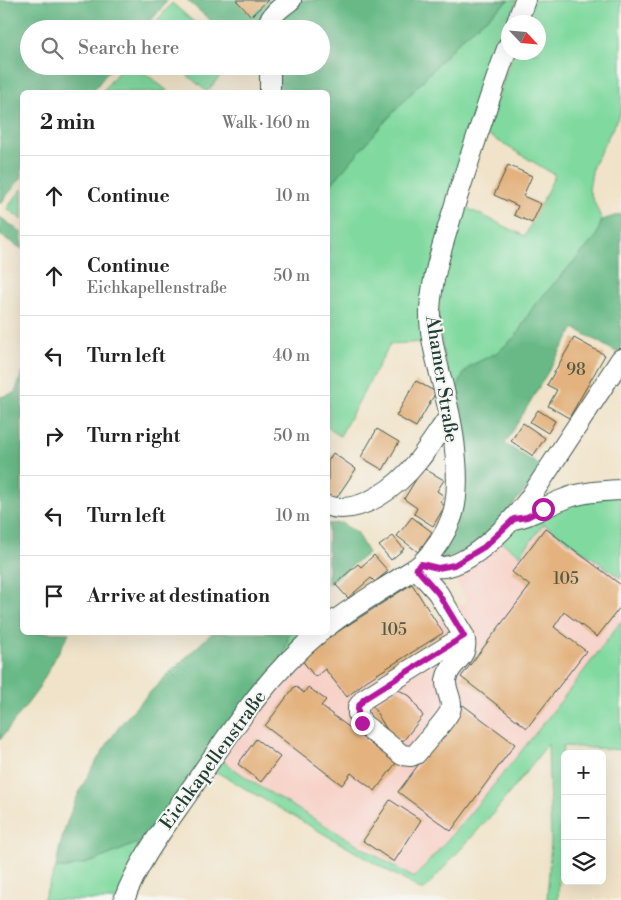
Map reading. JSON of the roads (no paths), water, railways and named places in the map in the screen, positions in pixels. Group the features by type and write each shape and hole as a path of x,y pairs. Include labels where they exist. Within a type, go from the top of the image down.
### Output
{"street":[{"path":"269,20 276,11 291,0"},
{"path":"520,15 525,0"},
{"name":"Ahamer Straße","path":"418,566 434,549 446,530 452,518 456,502 454,446 430,326 433,288 439,255 503,60"},
{"path":"270,75 270,90"},
{"path":"330,625 418,566 438,568 454,565 484,547 514,519 529,500 621,359"},
{"path":"330,506 336,508 360,505 391,488 417,462 449,416"},
{"path":"514,519 527,517 562,500 580,494 621,490"},
{"path":"418,566 438,593 464,636 467,645 465,652 449,672 446,681 451,702 450,712 416,754 411,756 402,755 362,723 358,714 358,707 364,699 464,636"},
{"name":"Eichkapellenstraße","path":"124,900 132,880 147,854 217,751 282,666 317,635"}]}
